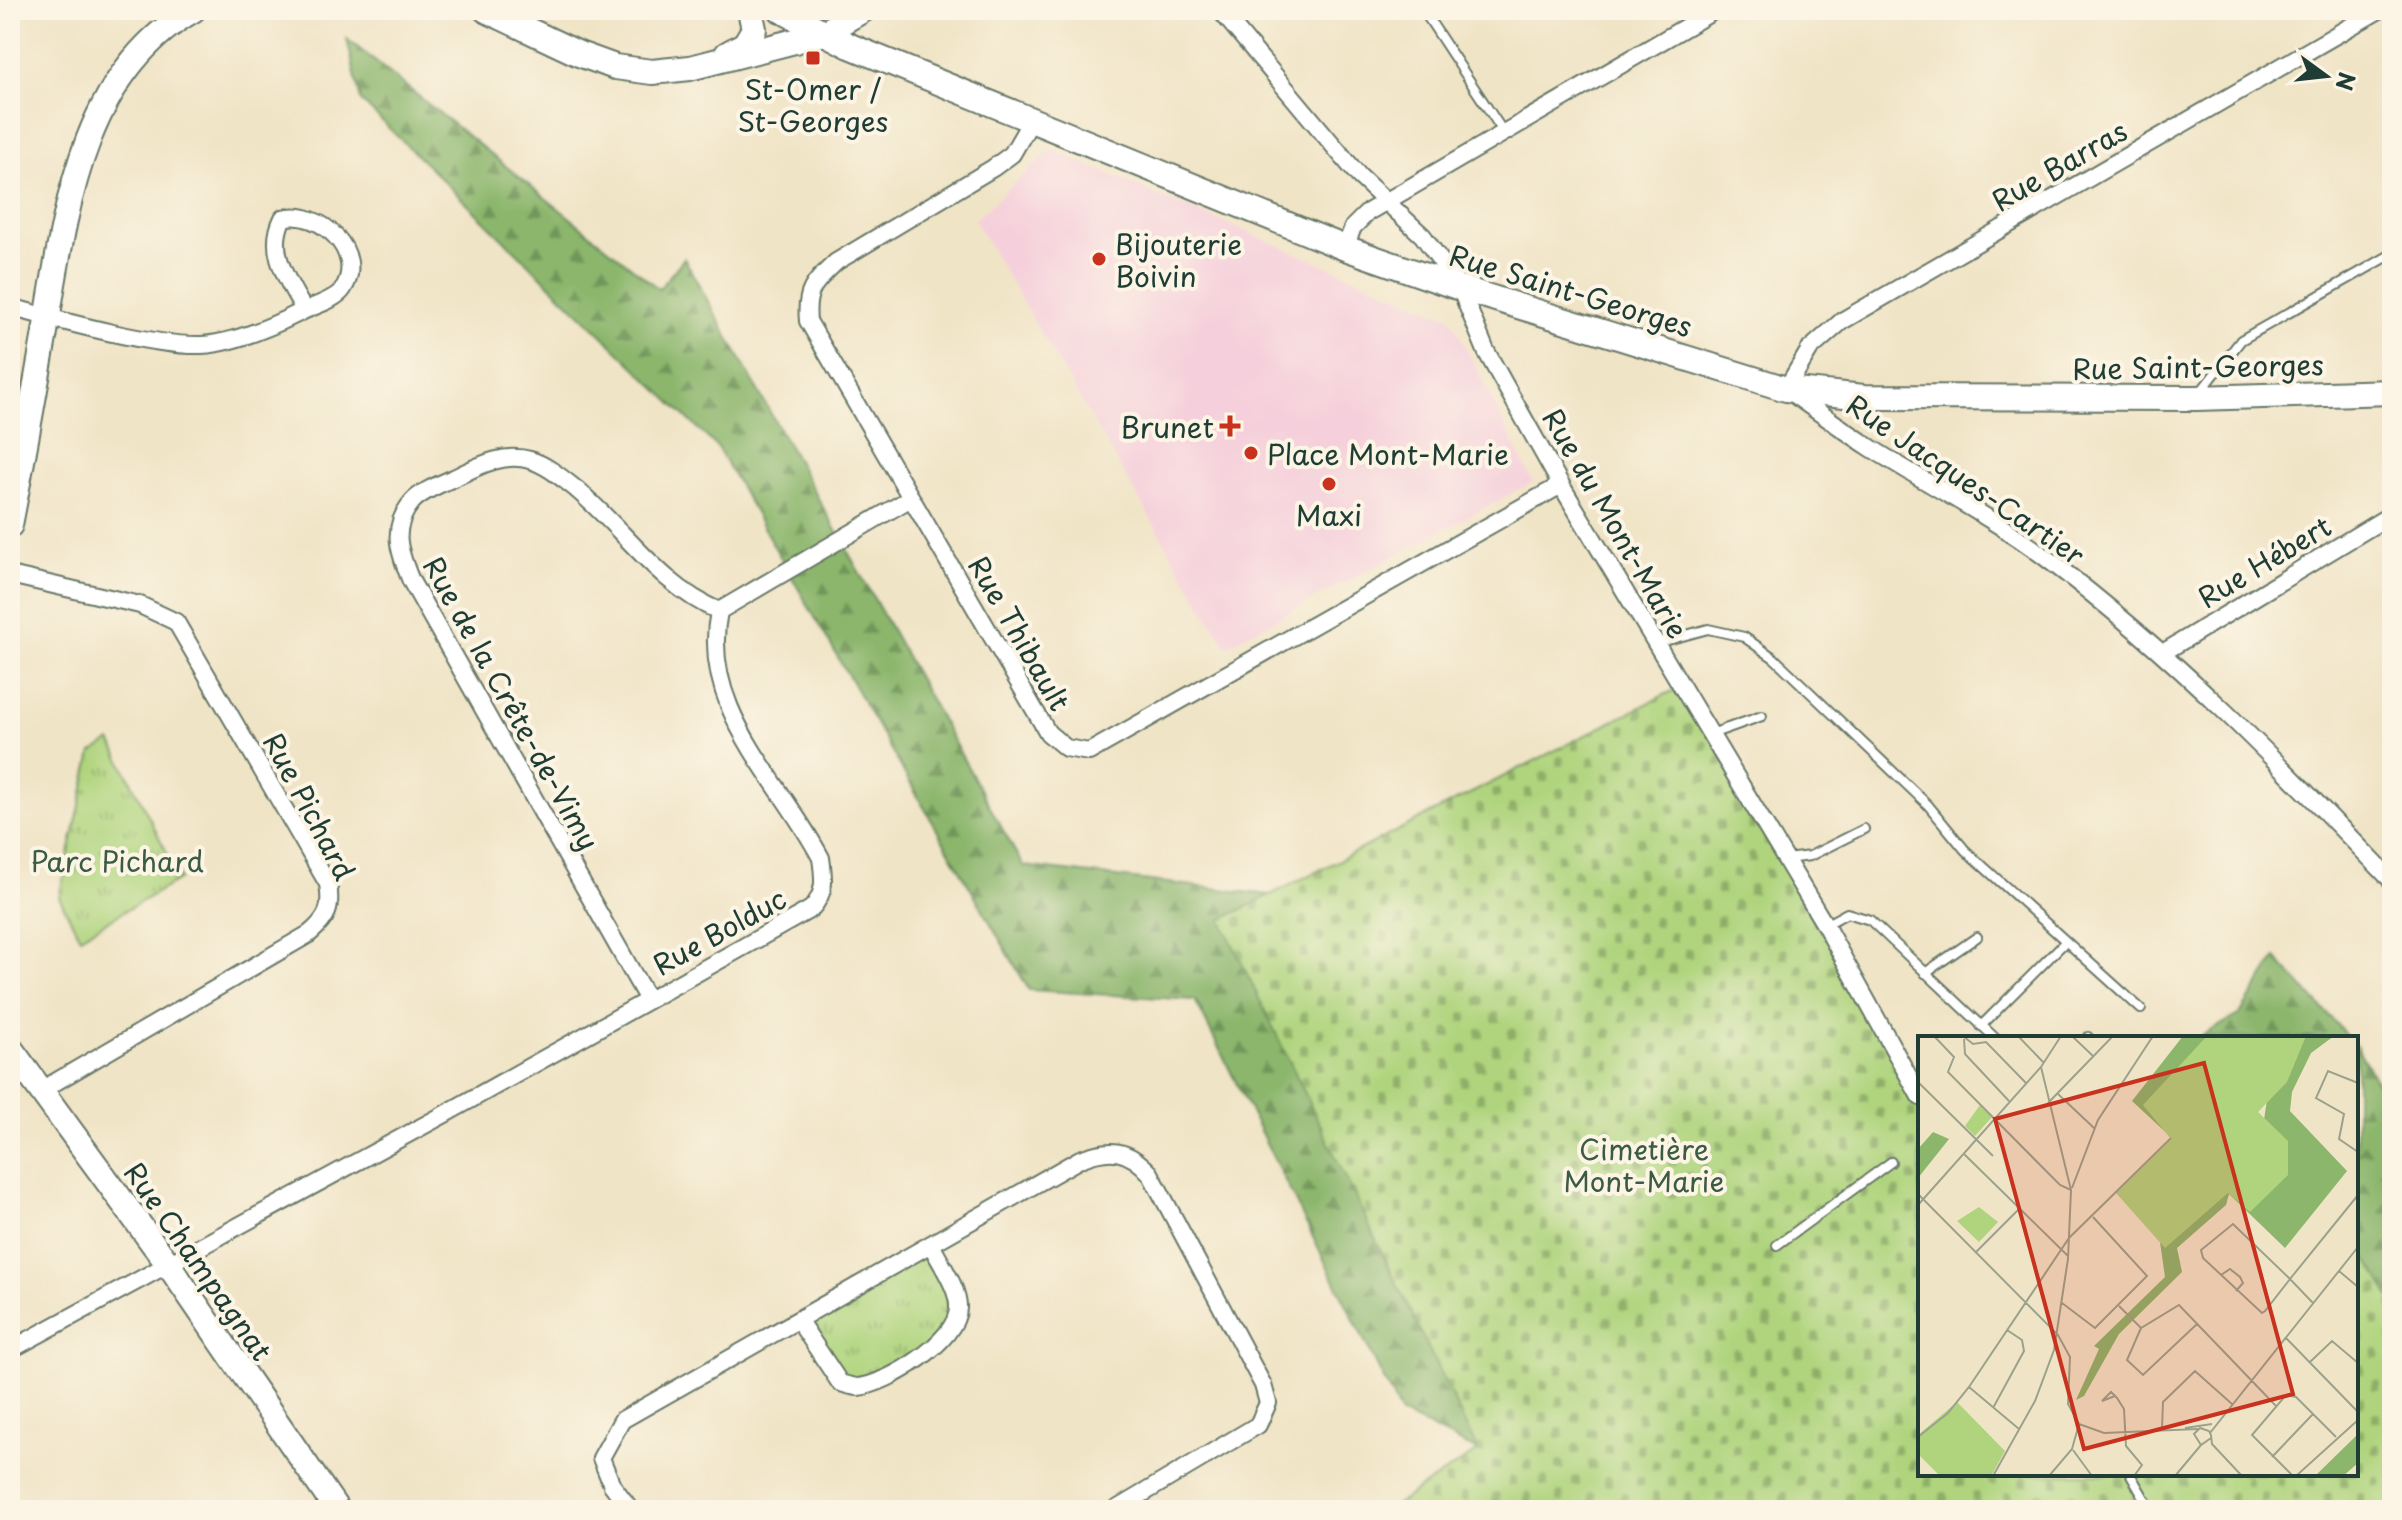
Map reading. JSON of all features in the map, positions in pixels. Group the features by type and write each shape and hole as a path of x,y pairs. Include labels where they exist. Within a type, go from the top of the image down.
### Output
{"street":[{"path":"486,10 579,54 615,67 652,72 690,68 822,34 863,10"},
{"path":"690,68 745,44 754,29 750,10"},
{"name":"Rue Saint-Georges","path":"781,10 822,34 1345,248 1460,288 1786,389 1864,397 2196,398 2392,392"},
{"name":"Rue du Mont-Marie","path":"1220,10 1359,176 1423,236 1460,288 1486,351 1561,485 1825,925 1918,1093"},
{"path":"1345,248 1353,227 1368,212 1715,10"},
{"name":"Rue Barras","path":"1786,389 1810,349 1842,321 2379,10"},
{"path":"10,525 64,220 77,168 104,106 127,70 181,12"},
{"name":"Rue Thibault","path":"1031,121 1012,154 836,262 817,281 806,300 808,321 1048,733 1066,748 1089,752 1561,485"},
{"path":"10,307 151,339 202,345 261,328 304,310 341,292 349,278 349,265 336,234 314,220 296,215 283,218 276,233 275,249 304,310"},
{"name":"Rue Jacques-Cartier","path":"1786,389 1871,448 1985,516 2045,557 2164,652 2209,693 2392,881"},
{"name":"Rue de la Crête-de-Vimy","path":"648,1000 411,581 396,536 403,516 415,498 487,461 529,460 556,473 593,503 676,586 698,602 719,611"},
{"path":"719,611 911,498"},
{"name":"Rue Hébert","path":"2164,652 2392,514"},
{"name":"Rue Pichard","path":"10,575 140,605 176,622 328,884 331,902 326,920 309,934 40,1091"},
{"name":"Rue Bolduc","path":"10,1350 795,920 821,898 821,858 728,709 718,677 713,640 719,611"},
{"name":"Rue Champagnat","path":"10,1048 168,1264 337,1510"},
{"path":"631,1510 612,1485 601,1458 622,1420 1080,1159 1102,1150 1118,1150 1138,1160 1150,1173 1263,1385 1268,1403 1258,1425 1115,1510"},
{"path":"799,1321 840,1383 857,1387 885,1377 941,1343 956,1324 959,1305 932,1246"}],"lane":[{"path":"1423,10 1505,133"},
{"path":"2196,398 2241,340 2392,254"},
{"path":"1656,643 1708,629 1744,637 1774,658 1928,805 1965,850 2064,943 2141,1009"},
{"path":"1710,734 1762,716"},
{"path":"1785,859 1810,856 1864,829"},
{"path":"1825,925 1847,913 1870,920 1993,1036"},
{"path":"1925,973 1977,937"},
{"path":"1981,1026 2064,943"},
{"path":"1777,1245 1891,1162"},
{"path":"2132,1478 2151,1510"}],"shaded area":[{"path":"1051,150 1451,318 1533,482 1226,646 974,220"}],"green space":[{"path":"347,39 659,289 684,258 1023,866 1270,895 1523,1454 1387,1510 1478,1451 1401,1414 1195,1000 1029,990 717,447 361,101"},
{"name":"Cimetière Mont-Marie","path":"1682,686 1918,1094 1918,1476 2358,1476 2358,1243 2392,1301 2392,1510 1387,1510 1478,1451 1221,920"},
{"name":"Parc Pichard","path":"111,741 180,879 80,937 59,897 92,753"},
{"path":"2276,958 2347,1036 2202,1036 2240,1014"},
{"path":"2358,1049 2392,1108 2392,1510 2358,1476"},
{"path":"932,1246 954,1291 956,1324 885,1377 840,1383 799,1321"}],"place":[{"name":"St-Omer / St-Georges","path":"813,58"},
{"name":"Bijouterie Boivin","path":"1099,259"},
{"name":"Brunet","path":"1230,426"},
{"name":"Place Mont-Marie","path":"1251,453"},
{"name":"Maxi","path":"1329,484"}]}
